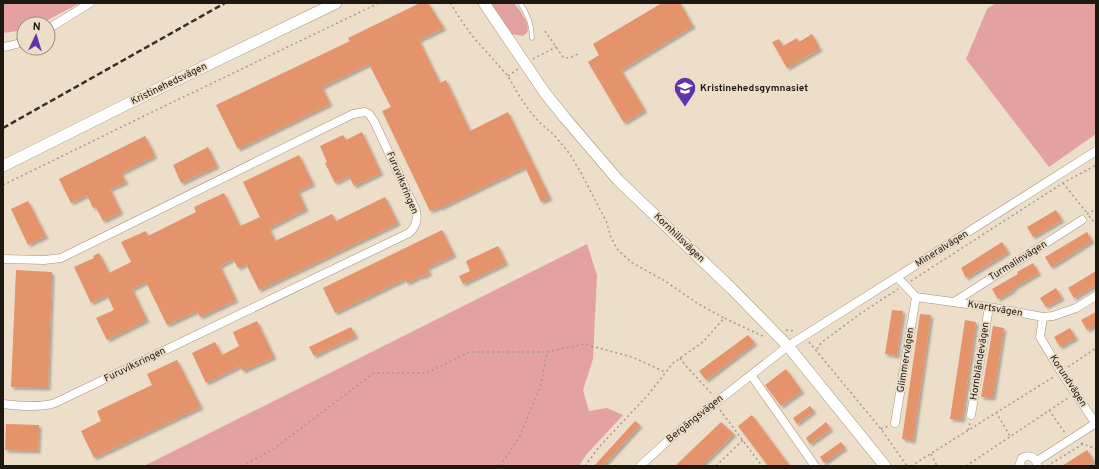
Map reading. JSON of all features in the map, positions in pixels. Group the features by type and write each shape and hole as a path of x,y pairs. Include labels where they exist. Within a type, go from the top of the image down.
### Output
{"street":[{"path":"56,24 90,3"},
{"name":"Kristinehedsvägen","path":"3,166 134,100 336,3"},
{"name":"Kornhillsvägen","path":"484,3 545,93 618,180 732,289 788,346 885,466"},
{"path":"3,47 16,44"},
{"name":"Furuviksringen","path":"3,258 44,260 61,258 359,112 369,114 374,120 417,215 414,227 409,233 55,403 41,406 3,404"},
{"name":"Mineralvägen","path":"788,346 1096,151"},
{"name":"Turmalinvägen","path":"954,302 1082,220"},
{"path":"897,277 916,297"},
{"name":"Kvartsvägen","path":"916,297 989,307 1043,317 1053,316 1076,308 1096,296"},
{"name":"Glimmervägen","path":"896,423 916,297"},
{"name":"Hornbländevägen","path":"971,415 989,307"},
{"name":"Korundvägen","path":"1019,466 1020,460 1024,456 1031,456 1037,463 1070,439 1093,425 1094,421 1061,372 1040,337 1043,317"},
{"name":"Bergängsvägen","path":"640,466 672,437 788,346"},
{"path":"752,375 815,466"}],"lane":[{"path":"520,3 529,18 532,38"}],"path":[{"path":"3,185 379,3"},
{"path":"450,3 474,38 508,76 529,110 539,122 554,135 569,153 607,223 612,241 621,253 632,262 665,281 697,303 724,318"},
{"path":"545,31 563,57 570,58 578,54"},
{"path":"817,349 828,337 860,314 1063,183 1096,165"},
{"path":"1063,183 1096,224"},
{"path":"242,466 272,450 374,373 428,373 469,352 547,352 584,344 632,357 665,372"},
{"path":"911,466 1061,372 1096,348"},
{"path":"500,466 520,436 541,384 547,352"},
{"path":"680,358 714,397 715,403 762,466"},
{"path":"966,466 1076,393"},
{"path":"1049,410 1070,439 1096,449"},
{"path":"995,412 1010,436"},
{"path":"716,466 742,440"},
{"path":"1047,466 1083,444"},
{"path":"931,454 937,466"}],"shaded area":[{"path":"3,3 80,3 55,16 16,16 16,31 3,33"},
{"path":"490,3 514,3 522,13 528,25 527,33 523,36 511,34"},
{"path":"996,3 1096,3 1096,134 1049,167 966,59 987,9"},
{"path":"587,244 597,275 593,359 583,390 589,411 607,408 623,415 586,455 579,466 144,466"}],"building":[{"path":"420,3 428,3 444,28 419,40 440,83 446,80 470,131 508,112 550,198 541,202 525,167 440,208 430,211 382,111 391,107 369,64 322,87 330,104 238,149 216,105 350,41 348,38"},
{"path":"662,3 680,3 693,26 621,70 645,110 624,123 588,62 599,55 593,44"},
{"path":"812,34 820,49 787,68 772,42 779,39 783,46 797,38 799,42"},
{"path":"362,132 381,173 354,186 349,176 335,183 325,163 327,162 320,146 343,135 346,140"},
{"path":"145,136 155,156 121,173 126,182 110,189 121,212 103,221 96,207 93,208 87,195 71,203 59,179"},
{"path":"208,147 217,166 181,183 173,165"},
{"path":"299,155 313,184 298,191 306,209 269,228 275,241 332,214 336,221 385,197 398,223 259,290 246,264 238,268 233,259 220,266 236,300 200,317 197,311 167,325 146,282 132,289 147,320 107,340 96,318 114,310 107,295 91,303 74,267 94,258 93,256 99,253 109,273 131,262 121,242 146,231 148,236 196,212 194,207 224,193 240,226 260,217 243,182"},
{"path":"28,201 46,236 28,245 11,209"},
{"path":"1056,210 1062,220 1033,237 1027,227"},
{"path":"442,230 454,255 427,268 430,273 422,277 421,276 407,283 405,279 335,313 323,288"},
{"path":"1087,232 1092,241 1051,267 1045,257"},
{"path":"1002,242 1008,252 966,278 961,268"},
{"path":"498,246 506,263 463,284 459,276 470,271 466,261"},
{"path":"1033,263 1039,273 1013,288 1014,290 998,299 992,289 1018,274 1017,272"},
{"path":"16,270 52,272 48,388 11,387"},
{"path":"1096,271 1096,285 1074,298 1068,288"},
{"path":"1056,288 1062,298 1046,307 1040,298"},
{"path":"892,310 903,311 897,356 885,354"},
{"path":"1096,312 1096,325 1087,330 1081,320"},
{"path":"920,314 931,315 913,441 902,439"},
{"path":"965,320 976,322 962,420 950,419"},
{"path":"257,321 274,357 243,371 240,366 206,383 192,353 215,342 222,355 239,346 233,332"},
{"path":"993,326 1004,328 993,398 981,397"},
{"path":"351,327 356,336 314,356 309,347"},
{"path":"1070,328 1076,338 1060,347 1054,337"},
{"path":"748,335 755,343 706,380 699,371"},
{"path":"177,360 201,407 94,458 81,431 101,421 97,411 152,385 147,374"},
{"path":"786,369 802,391 781,406 765,385"},
{"path":"810,406 814,411 797,424 793,418"},
{"path":"752,415 790,466 768,466 738,426"},
{"path":"635,421 640,425 603,466 594,466"},
{"path":"721,422 734,434 701,466 675,466"},
{"path":"826,422 831,429 810,444 806,438"},
{"path":"6,424 39,425 38,451 5,450"},
{"path":"841,442 845,448 824,463 820,457"},
{"path":"1087,450 1094,461 1087,466 1062,466"}],"railway":[{"path":"3,128 225,3"}],"place":[{"name":"Kristinehedsgymnasiet","path":"685,108"}]}
